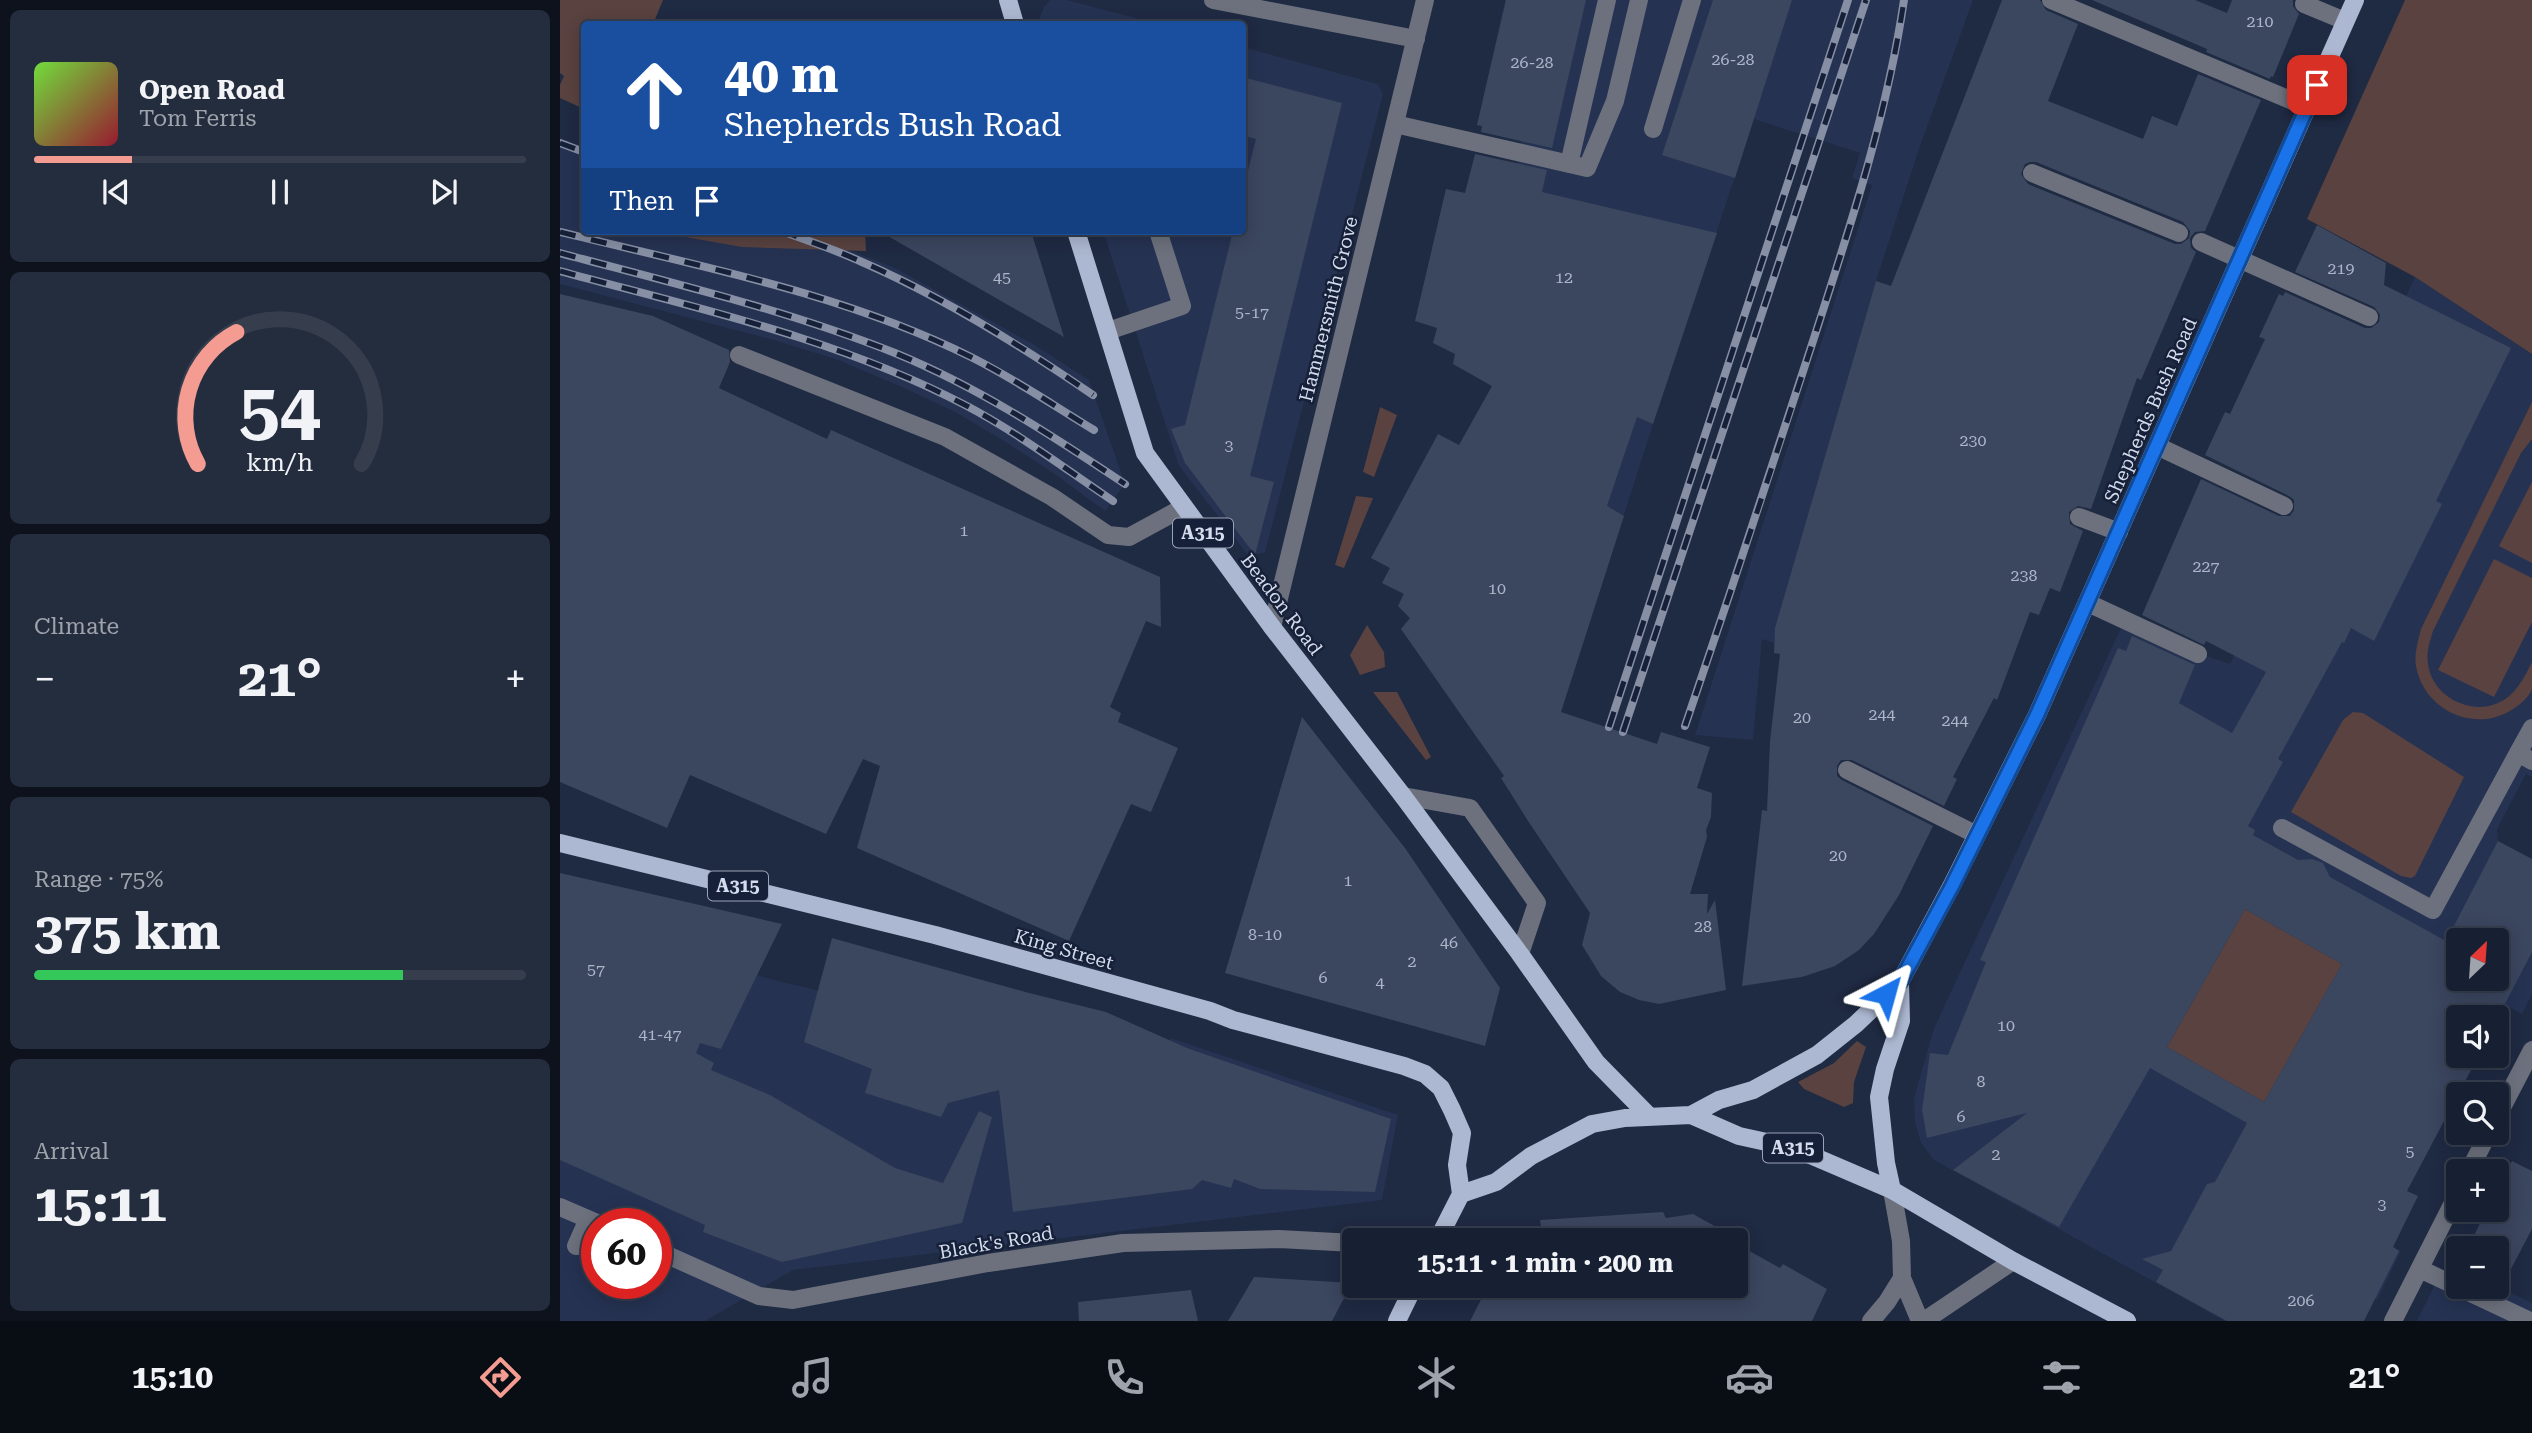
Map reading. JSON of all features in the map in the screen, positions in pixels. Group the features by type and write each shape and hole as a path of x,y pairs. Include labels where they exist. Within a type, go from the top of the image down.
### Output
{"main road":[{"path":"1008,0 1013,21"},
{"name":"Shepherds Bush Road","path":"1900,982 2037,715 2355,0"},
{"name":"Beadon Road","path":"1077,235 1145,453 1272,627 1403,796 1596,1062 1649,1116"},
{"name":"King Street","path":"560,843 935,935 1425,1074 1441,1088 1462,1133 1457,1165 1461,1194"},
{"path":"1690,1115 1719,1100 1753,1090 1817,1055 1856,1024 1900,982"},
{"path":"1892,1190 1886,1163 1879,1097 1901,1021 1900,982"},
{"name":"A315","path":"1461,1194 1496,1182 1531,1156 1592,1124 1649,1116 1690,1115 1739,1136 1794,1148 1892,1190 2013,1261 2126,1321"},
{"path":"1444,1228 1461,1194"},
{"path":"1397,1321 1408,1298"}],"street":[{"path":"1213,0 1416,38"},
{"name":"Hammersmith Grove","path":"1272,627 1425,0"},
{"path":"1569,164 1607,0"},
{"path":"1395,124 1587,169 1615,101 1640,0"},
{"path":"1653,128 1692,0"},
{"path":"2051,0 2307,107"},
{"path":"2304,4 2345,21"},
{"path":"2032,173 2179,233"},
{"path":"1108,331 1182,306 1159,235"},
{"path":"2201,242 2369,317"},
{"path":"738,355 945,437 1052,497 1108,535 1129,537 1184,507"},
{"path":"2157,446 2284,506"},
{"path":"2078,517 2119,532"},
{"path":"2088,603 2198,654"},
{"path":"2283,828 2433,911 2525,757 2532,728"},
{"path":"1847,770 1977,835"},
{"path":"1403,796 1470,808 1537,903 1520,954"},
{"path":"2509,1094 2532,1050"},
{"path":"1892,1190 1901,1241 1902,1278 1922,1321 2013,1261"},
{"path":"560,1207 581,1216"},
{"path":"2393,1321 2446,1217"},
{"path":"576,1246 581,1238"},
{"name":"Black's Road","path":"672,1257 759,1296 793,1300 988,1263 1123,1243 1279,1239 1342,1242"},
{"path":"2420,1269 2530,1321"},
{"path":"1871,1321 1902,1278"}],"shaded area":[{"path":"560,0 663,0 654,21 581,21 581,108 560,98 560,85 564,76 560,73"},
{"path":"1050,0 1067,0 1147,21 1038,21"},
{"path":"1505,0 1973,0 1919,149 1876,281 1782,605 1785,607 1774,643 1762,639 1753,740 1695,735 1872,185 1852,178 1860,153 1754,119 1572,678 1551,669 1480,743 1401,629 1410,618 1398,606 1403,593 1382,583 1390,568 1371,558 1438,434 1459,445 1467,431 1507,395 1453,364 1455,354 1433,343 1437,328 1415,321 1446,189 1465,193 1470,176 1513,185 1522,136 1477,125"},
{"path":"2405,0 2532,0 2532,354 2415,277 2307,219"},
{"path":"1246,48 1378,84 1383,94 1265,553 1248,555 1179,466 1104,235 1246,235"},
{"path":"560,138 581,147 581,235 811,235 895,268 1033,344 1089,380 1125,484 1105,511 1056,475 955,412 838,360 777,341 560,284"},
{"path":"674,235 865,235 866,251 742,247"},
{"path":"2415,277 2532,354 2532,777 2526,774 2497,829 2498,841 2532,859 2532,994 2522,1014 2478,991 2510,990 2510,928 2446,928 2446,974 2430,966 2310,1207 2401,1251 2377,1300 2287,1255 2254,1321 2225,1321 1934,1160 1921,1143 1915,1123 1914,1098 1934,1028 2122,626 2230,664"},
{"path":"2532,402 2532,439 2521,453 2433,631 2428,663 2436,685 2444,693 2453,700 2475,707 2504,700 2518,686 2532,662 2532,689 2527,698 2499,716 2468,718 2440,706 2429,695 2416,666 2417,648 2421,629"},
{"path":"1380,407 1397,415 1374,477 1363,472"},
{"path":"2532,482 2532,563 2499,546"},
{"path":"1356,496 1373,498 1344,568 1335,565"},
{"path":"2494,559 2532,578 2532,622 2494,697 2438,670"},
{"path":"1367,625 1384,652 1385,667 1360,675 1350,655"},
{"path":"1373,692 1397,692 1431,757 1426,760"},
{"path":"2353,712 2363,713 2464,777 2415,876 2411,878 2401,876 2291,812 2343,720"},
{"path":"2245,909 2342,964 2264,1102 2167,1047"},
{"path":"560,923 782,982 1161,1069 1171,1038 1398,1115 1382,1200 793,1270 705,1321 560,1321"},
{"path":"1857,1041 1866,1047 1854,1082 1853,1103 1844,1107 1804,1089 1798,1082 1834,1063"},
{"path":"2436,1282 2446,1287 2446,1299 2509,1299 2509,1292 2532,1303 2532,1321 2417,1321"}],"building":[{"path":"1506,0 1586,0 1552,148 1481,132 1482,126 1477,125"},
{"path":"1713,0 1792,0 1735,178 1662,155"},
{"path":"2002,0 2040,0 2046,10 2078,24 2048,101 2143,139 2152,116 2177,126 2198,74 2261,100 2205,231 2195,232 2190,238 2191,248 2196,252 2141,380 2137,378 2091,509 2078,506 2069,512 2070,524 2083,531 2060,592 2050,588 2039,615 2030,612 1997,700 1994,698 1953,777 1957,779 1944,806 1852,760 1841,760 1837,766 1837,776 1842,780 1933,826 1899,895 1874,934 1859,950 1835,966 1802,977 1742,986 1762,810 1767,811 1770,741 1780,654 1774,653 1775,628 1876,281 1891,286","holes":["2036,162 2183,222 2190,231 2189,238 2181,244 2175,244 2028,184 2021,174 2025,164"]},
{"path":"2092,0 2195,0 2227,13 2232,0 2293,0 2293,6 2299,14 2270,79"},
{"path":"1246,78 1342,103 1250,476 1274,482 1255,555 1185,463 1171,429 1185,425 1232,235 1246,235 1246,178 1256,139 1246,136"},
{"path":"1475,154 1547,170 1542,192 1717,233 1653,424 1637,417 1607,506 1624,516 1561,712 1657,744 1661,732 1710,747 1697,788 1712,793 1711,817 1690,894 1708,894 1707,914 1715,900 1726,990 1659,1004 1620,992 1601,976 1582,945 1590,913 1501,778 1504,776 1401,629 1410,618 1398,606 1404,594 1382,583 1390,568 1371,558 1438,434 1459,445 1492,386 1453,364 1455,354 1433,343 1437,328 1415,321 1446,189 1465,193"},
{"path":"2317,225 2386,263 2384,285 2511,348 2436,501 2442,504 2374,641 2351,628 2278,759 2283,762 2248,826 2255,830 2253,835 2298,860 2312,859 2323,863 2330,877 2446,941 2446,991 2510,990 2510,928 2453,928 2498,841 2532,859 2532,952 2504,1005 2446,1005 2446,1068 2472,1068 2465,1082 2446,1082 2446,1117 2407,1191 2418,1196 2393,1247 2399,1251 2364,1321 2227,1321 2156,1282 2163,1270 2142,1259 2171,1251 2207,1184 2215,1182 2247,1123 2150,1068 2059,1227 1953,1170 2027,1113 1927,1138 1922,1110 1930,1053 1948,1055 1986,962 1980,960 2118,648 2126,651 2132,636 2195,665 2179,703 2232,733 2266,672 2206,641 2204,645 2142,615 2201,479 2279,516 2290,516 2294,510 2294,500 2289,496 2205,455 2225,412 2230,414 2265,339 2259,337 2279,294 2283,296 2285,292 2365,328 2371,328 2379,322 2380,315 2374,307 2295,272","holes":["2245,909 2342,964 2264,1102 2167,1047"]},
{"path":"886,235 1032,235 1064,337"},
{"path":"560,294 653,316 729,350 730,362 719,388 827,439 831,430 1160,577 1161,627 1146,621 1110,707 1121,713 1118,722 1178,748 1151,812 1131,804 1069,941 857,848 880,766 863,759 826,834 690,775 667,828 560,782"},
{"path":"1302,717 1405,848 1500,988 1485,1046 1225,973"},
{"path":"560,873 782,924 721,1049 700,1043 696,1053 714,1063 711,1070 770,1095 895,1168 943,1183 979,1111 992,1117 962,1223 782,1262 703,1232 705,1225 672,1208 560,1160"},
{"path":"832,938 1106,1012 1187,1048 1391,1119 1375,1192 1260,1189 1234,1179 1231,1188 1202,1180 1192,1189 1013,1212 999,1090 948,1103 941,1117 865,1093 872,1069 804,1042"},
{"path":"2512,1161 2532,1171 2532,1229 2509,1273 2509,1236 2474,1236 2481,1222 2509,1222 2509,1167"},
{"path":"1663,1212 1666,1218 1693,1214 1718,1228 1517,1228 1541,1227 1540,1220"},
{"path":"1748,1250 1780,1268 1783,1264 1827,1289 1812,1321 1470,1321 1482,1298 1748,1298"},
{"path":"1254,1277 1342,1282 1344,1298 1332,1321 1228,1321"},
{"path":"1191,1290 1198,1321 1079,1321 1078,1302"}],"railway":[{"path":"1609,727 1848,0"},
{"path":"1623,732 1866,0"},
{"path":"1685,726 1854,213 1878,129 1904,0"},
{"path":"560,143 581,151"},
{"path":"560,232 769,283 872,315 971,357 1094,430"},
{"path":"792,235 852,258 951,306 1093,395"},
{"path":"560,253 771,310 895,353 985,396 1125,484"},
{"path":"560,271 715,312 868,361 965,405 1003,427 1113,501"}],"route":[{"path":"1886,994 1900,982 1952,886 2037,715 2317,85"}]}
